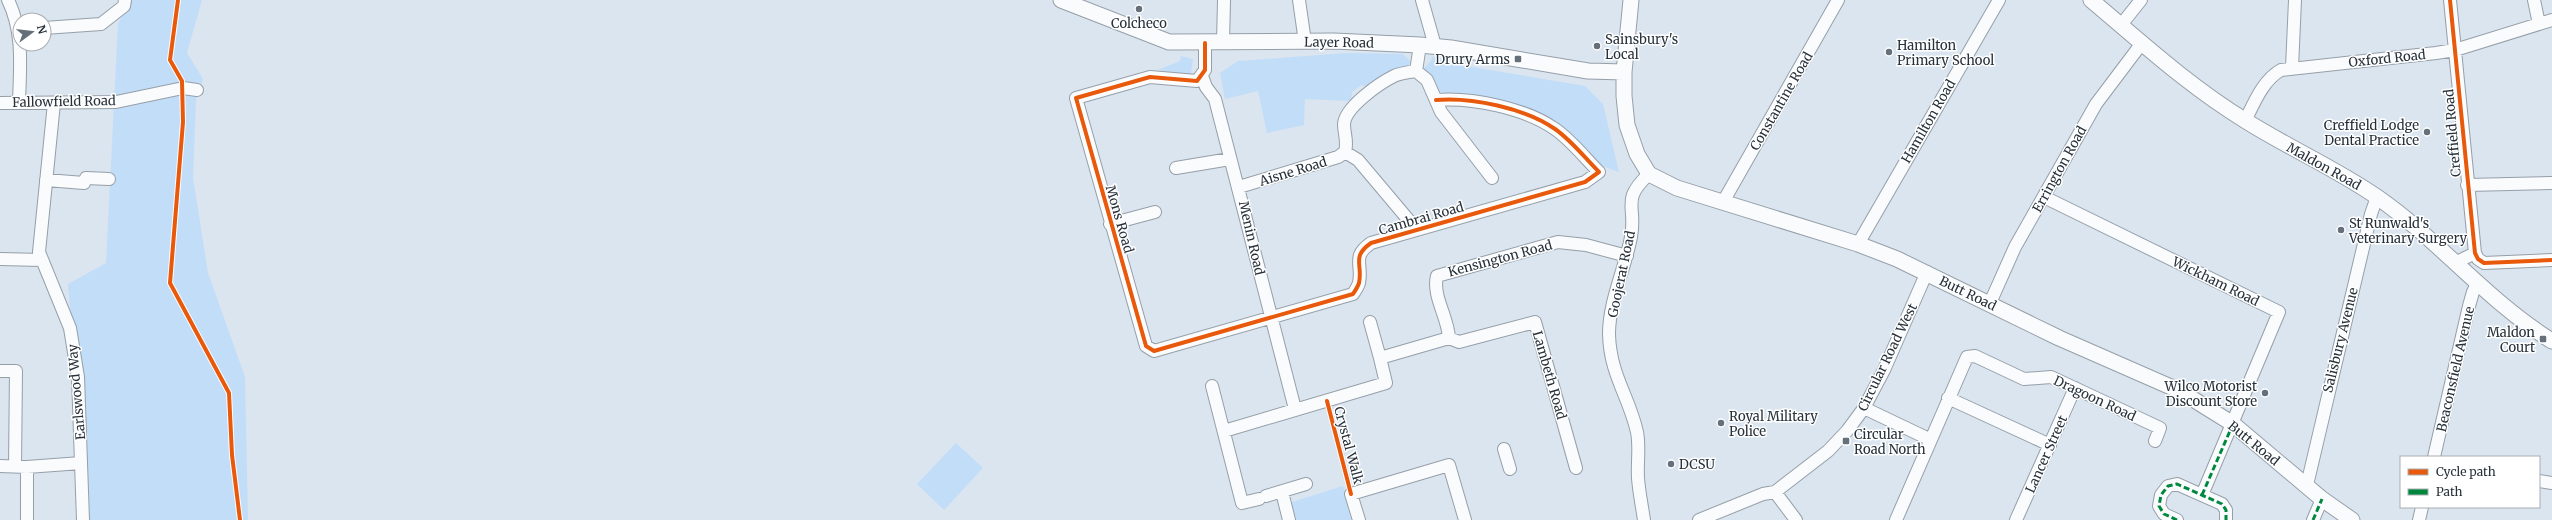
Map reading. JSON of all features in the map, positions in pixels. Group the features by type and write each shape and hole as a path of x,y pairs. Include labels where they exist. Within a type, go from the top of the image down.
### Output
{"main road":[{"name":"Layer Road","path":"1061,0 1169,42 1305,42 1427,46 1588,71 1624,72"},
{"path":"1631,0 1624,72 1624,96 1627,125 1637,154 1649,174"},
{"name":"Maldon Road","path":"2091,0 2183,77 2245,121 2323,164 2377,197 2457,262 2523,322 2552,340"},
{"name":"Butt Road","path":"1649,174 1677,188 1858,244 1927,272 2066,341 2180,391 2233,424 2322,499 2352,520"}],"street":[{"path":"8,0 12,12"},
{"path":"52,27 101,24 124,6 125,0"},
{"path":"1299,0 1305,42"},
{"path":"1416,71 1427,46 1422,0"},
{"name":"Constantine Road","path":"1723,202 1838,0"},
{"name":"Hamilton Road","path":"1858,244 1999,0"},
{"path":"2121,25 2140,0"},
{"path":"2292,68 2295,0"},
{"name":"Creffield Road","path":"2450,0 2467,185 2478,257"},
{"path":"2534,0 2539,24"},
{"path":"1223,42 1224,1"},
{"name":"Oxford Road","path":"2245,121 2272,74 2292,68 2455,50 2552,20"},
{"path":"1204,81 1205,43"},
{"name":"Errington Road","path":"1990,303 2015,247 2096,104 2142,43"},
{"path":"19,102 22,74 20,52"},
{"path":"1416,71 1427,80 1441,112 1492,178"},
{"path":"1416,71 1395,76 1352,108 1344,124 1347,144 1345,152 1358,160 1417,230"},
{"name":"Mons Road","path":"1146,346 1110,224 1076,98 1150,77 1162,76 1190,82 1197,80 1204,81"},
{"name":"Menin Road","path":"1204,81 1215,98 1295,409"},
{"name":"Fallowfield Road","path":"0,103 116,102 183,88 198,90"},
{"name":"Cambrai Road","path":"1146,346 1154,351 1353,294 1359,282 1358,260 1362,250 1371,243 1585,182 1599,172 1556,130 1530,116 1508,109 1462,100 1436,100"},
{"name":"Earlswood Way","path":"54,103 38,252 70,328 78,377 83,520"},
{"name":"Aisne Road","path":"1239,187 1338,157 1345,152"},
{"path":"1176,168 1230,159"},
{"name":"Goojerat Road","path":"1644,520 1638,478 1637,434 1632,413 1617,381 1610,352 1611,313 1632,235 1630,204 1635,188 1649,174"},
{"path":"46,180 84,183 86,178 109,179"},
{"path":"2467,185 2552,183"},
{"name":"Wickham Road","path":"2044,197 2279,312 2233,424"},
{"name":"Salisbury Avenue","path":"2307,485 2330,381 2371,214 2377,197"},
{"name":"Mons Road","path":"1110,224 1155,212"},
{"name":"Kensington Road","path":"1449,338 1449,326 1434,285 1436,276 1558,242 1586,245 1627,256"},
{"path":"2457,262 2478,257 2552,260"},
{"path":"0,259 42,260"},
{"name":"Circular Road West","path":"1699,520 1763,494 1775,492 1828,451 1864,408 1884,370 1927,272"},
{"name":"Beaconsfield Avenue","path":"2434,456 2472,292 2478,282"},
{"path":"1224,431 1386,383 1370,322"},
{"name":"Lambeth Road","path":"1449,338 1459,342 1535,322 1576,468"},
{"path":"1380,358 1449,338"},
{"name":"Dragoon Road","path":"1896,520 1929,439 1966,357 1975,356 2024,379 2047,376 2075,388 2160,428 2155,441"},
{"path":"0,371 16,371 21,466 27,520"},
{"path":"1212,386 1242,503 1306,484"},
{"name":"Lancer Street","path":"2016,520 2075,388"},
{"path":"1948,398 2050,445"},
{"path":"1864,408 1929,439"},
{"path":"2202,495 2233,424"},
{"path":"1504,450 1510,469"},
{"path":"0,466 81,463"},
{"path":"1359,520 1351,494 1449,465 1465,520"},
{"path":"2540,481 2552,483"},
{"path":"2177,520 2164,514 2159,506 2161,495 2168,486 2177,484 2222,504 2226,510 2226,520"},
{"path":"1282,492 1289,520"},
{"path":"1775,492 1796,520"},
{"path":"2313,520 2322,499"},
{"path":"2419,520 2422,508"}],"shaded area":[{"path":"130,0 202,0 187,53 203,79 196,100 193,178 208,273 245,377 248,520 88,520 68,284 106,263 118,24"},
{"path":"1346,53 1403,54 1410,61 1409,67 1370,88 1361,85 1352,92 1351,101 1305,99 1304,125 1267,133 1258,91 1225,99 1220,73 1238,61"},
{"path":"1181,56 1193,59 1191,74 1184,75 1158,70 1180,61"},
{"path":"1439,56 1442,62 1585,86 1603,104 1619,172 1596,164 1554,122 1464,96 1439,92 1425,76 1424,68 1431,61 1432,57"},
{"path":"956,443 983,468 944,510 917,484"},
{"path":"1343,486 1351,520 1293,520 1289,503"}],"marked path":[{"path":"2202,495 2233,424"},
{"path":"2177,520 2164,514 2159,506 2161,495 2168,486 2177,484 2222,504 2226,510 2226,520"},
{"path":"2313,520 2322,499"}],"cycle path":[{"path":"178,0 170,60 182,81 183,122 170,283 229,393 232,455 240,520"},
{"path":"2450,0 2475,253 2478,259 2484,263 2552,260"},
{"path":"1205,43 1205,70 1197,81 1150,77 1076,98 1146,346 1154,351 1353,294 1359,283 1359,257 1361,252 1371,243 1585,182 1599,172 1561,133 1529,115 1481,102 1465,100 1436,100"},
{"name":"Crystal Walk","path":"1327,401 1351,494"}],"place":[{"name":"Colcheco","path":"1139,9"},
{"name":"Sainsbury's Local","path":"1597,46"},
{"name":"Hamilton Primary School","path":"1889,52"},
{"name":"Drury Arms","path":"1518,59"},
{"name":"Creffield Lodge Dental Practice","path":"2427,132"},
{"name":"St Runwald's Veterinary Surgery","path":"2341,230"},
{"name":"Maldon Court","path":"2543,339"},
{"name":"Wilco Motorist Discount Store","path":"2265,393"},
{"name":"Royal Military Police","path":"1721,423"},
{"name":"Circular Road North","path":"1846,441"},
{"name":"DCSU","path":"1671,464"}]}
